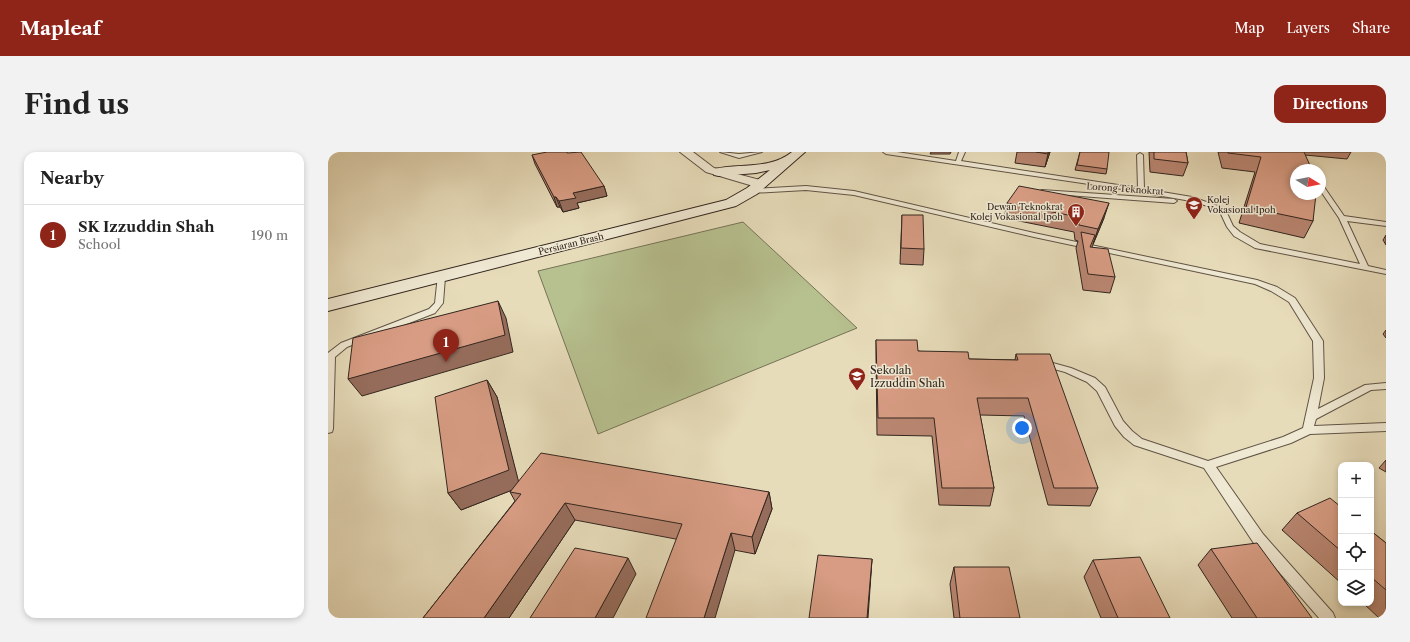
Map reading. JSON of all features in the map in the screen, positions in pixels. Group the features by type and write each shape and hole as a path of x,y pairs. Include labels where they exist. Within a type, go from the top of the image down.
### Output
{"street":[{"path":"686,152 719,172 760,184"},
{"name":"Persiaran Brash","path":"328,305 731,203 760,184 799,152"},
{"path":"719,172 756,169 786,162"},
{"path":"706,209 722,196 724,190 719,172"}],"lane":[{"path":"723,152 739,156 759,152"},
{"path":"886,152 1192,199 1208,203 1224,211 1230,227 1237,234 1258,246 1386,272"},
{"path":"958,162 962,152"},
{"path":"1140,155 1141,190"},
{"path":"760,184 854,192 1034,235 1257,282 1274,289 1292,300 1318,340 1318,378 1308,430"},
{"name":"Lorong Teknokrat","path":"1040,192 1208,203"},
{"path":"1326,194 1342,218 1366,269"},
{"path":"1342,218 1386,224"},
{"path":"328,429 330,356 344,345 432,310 439,303 441,277"},
{"path":"1037,363 1045,363 1068,370 1091,380 1102,389 1119,423 1128,434 1138,442 1208,465 1287,440 1308,430 1386,426"},
{"path":"1310,417 1369,387 1386,386"},
{"path":"1208,465 1258,538 1328,618"}],"green space":[{"path":"743,222 857,328 598,434 538,271"}],"building":[{"path":"547,152 581,152 604,186 573,193 576,198 559,201 556,197 554,197 532,155"},
{"path":"1036,152 1048,152 1048,154"},
{"path":"1080,152 1109,152 1107,169 1077,165"},
{"path":"1154,152 1186,152 1188,163 1154,159"},
{"path":"1304,152 1309,164 1290,164 1290,200 1315,200 1313,221 1246,207 1261,157 1228,153"},
{"path":"1019,186 1109,203 1098,229 1079,225 1078,217 1007,203"},
{"path":"902,215 923,215 924,249 901,248"},
{"path":"1081,232 1095,235 1090,247 1108,249 1115,277 1088,274"},
{"path":"498,301 505,335 348,379 353,338"},
{"path":"876,340 917,340 918,351 968,352 969,359 1018,360 1016,354 1050,354 1098,488 1054,488 1028,398 977,398 994,488 942,488 934,418 878,418"},
{"path":"487,380 509,470 448,493 435,397"},
{"path":"541,453 769,492 752,537 731,533 704,618 646,618 682,524 565,503 484,618 423,618 521,494 510,492"},
{"path":"1330,498 1338,505 1338,548 1297,513"},
{"path":"1374,533 1386,543 1386,590 1374,580"},
{"path":"1257,543 1312,618 1257,618 1211,549"},
{"path":"575,548 628,558 595,618 530,618"},
{"path":"818,555 872,559 867,618 809,618"},
{"path":"1140,557 1170,618 1118,618 1093,560"},
{"path":"954,567 1009,567 1020,618 960,618"}],"place":[{"name":"Kolej Vokasional Ipoh","path":"1194,220"},
{"name":"Dewan Teknokrat Kolej Vokasional Ipoh","path":"1076,227"},
{"name":"SK Izzuddin Shah","path":"446,362"},
{"name":"Sekolah Izzuddin Shah","path":"857,391"}]}
